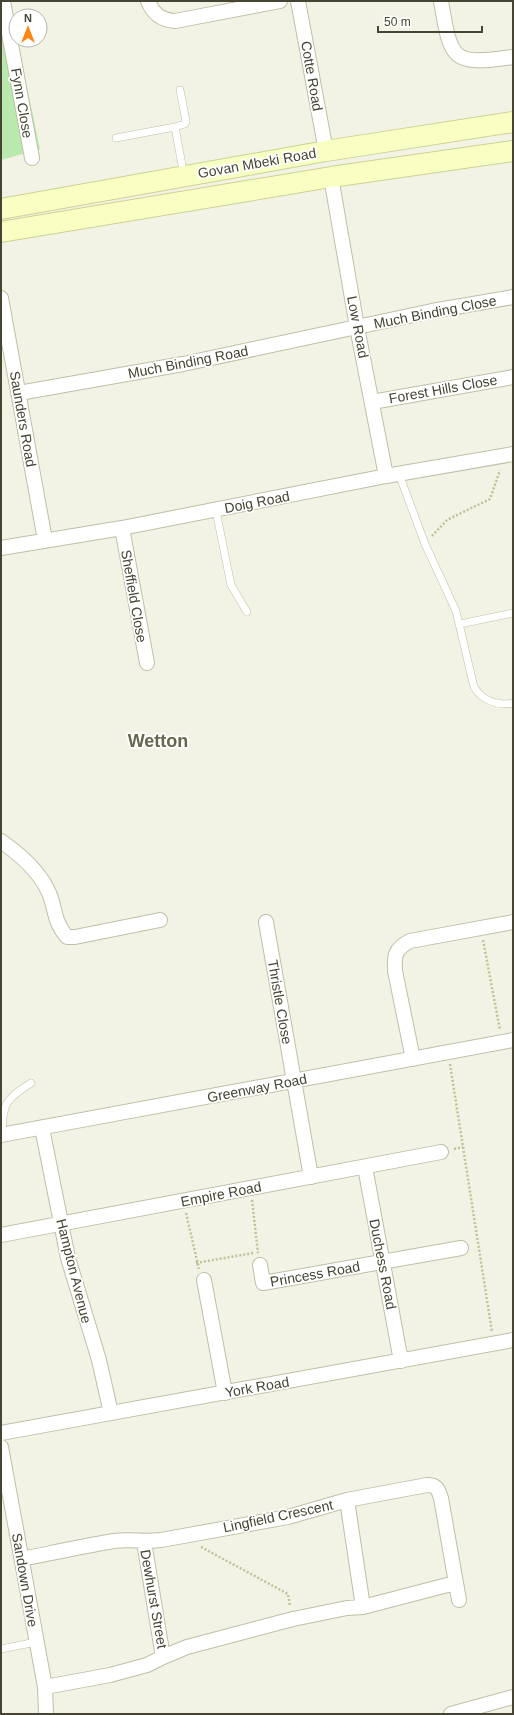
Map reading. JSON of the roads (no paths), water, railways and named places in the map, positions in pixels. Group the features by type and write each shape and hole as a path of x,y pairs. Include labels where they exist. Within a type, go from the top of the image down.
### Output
{"main road":[{"name":"Govan Mbeki Road","path":"1,209 326,150 513,122"},
{"name":"Govan Mbeki Road","path":"1,232 331,177 513,151"}],"street":[{"name":"Fynn Close","path":"3,1 32,158"},
{"path":"148,1 156,15 169,21 280,1"},
{"name":"Cotte Road","path":"298,1 326,150"},
{"path":"441,1 447,36 451,47 461,57 477,61 513,57"},
{"name":"Low Road","path":"331,177 357,327 372,402 392,475"},
{"name":"Much Binding Close","path":"357,327 432,311 513,297"},
{"name":"Saunders Road","path":"1,298 45,540"},
{"name":"Much Binding Road","path":"19,393 183,364 357,327"},
{"name":"Forest Hills Close","path":"372,402 513,377"},
{"name":"Doig Road","path":"1,548 216,511 392,475 510,454"},
{"name":"Sheffield Close","path":"122,528 147,663"},
{"path":"4,843 32,867 43,881 51,898 57,923 67,937 75,937 160,920"},
{"name":"Thristle Close","path":"266,922 311,1177"},
{"path":"413,1058 395,971 394,962 396,952 401,946 410,941 513,922"},
{"name":"Greenway Road","path":"1,1135 508,1041"},
{"name":"Hampton Avenue","path":"42,1128 68,1258 99,1360 112,1413"},
{"name":"Empire Road","path":"1,1235 441,1152"},
{"name":"Duchess Road","path":"365,1167 401,1361"},
{"path":"383,1262 461,1248"},
{"name":"Princess Road","path":"259,1258 263,1283 383,1262"},
{"path":"204,1280 225,1393"},
{"name":"York Road","path":"1,1433 513,1340"},
{"name":"Sandown Drive","path":"1,1447 45,1688 46,1714"},
{"name":"Lingfield Crescent","path":"22,1559 114,1541 130,1540 144,1542 288,1517 347,1500 427,1485 435,1485 438,1488 441,1498 459,1600"},
{"path":"347,1500 363,1607"},
{"name":"Dewhurst Street","path":"144,1542 163,1657"},
{"path":"45,1688 117,1673 147,1665 187,1647 293,1619 341,1609 363,1607 455,1583"},
{"path":"451,1714 513,1697"}],"lane":[{"path":"116,138 185,124 186,121 180,90"},
{"path":"175,127 184,176"},
{"path":"392,475 456,611 474,687 482,697 488,700 500,704 513,702"},
{"path":"216,511 231,585 247,612"},
{"path":"460,624 513,613"},
{"path":"1,1135 3,1112 6,1103 12,1095 30,1083"},
{"path":"1,1650 36,1642"}],"district":[{"name":"Wetton","path":"158,741"}]}
